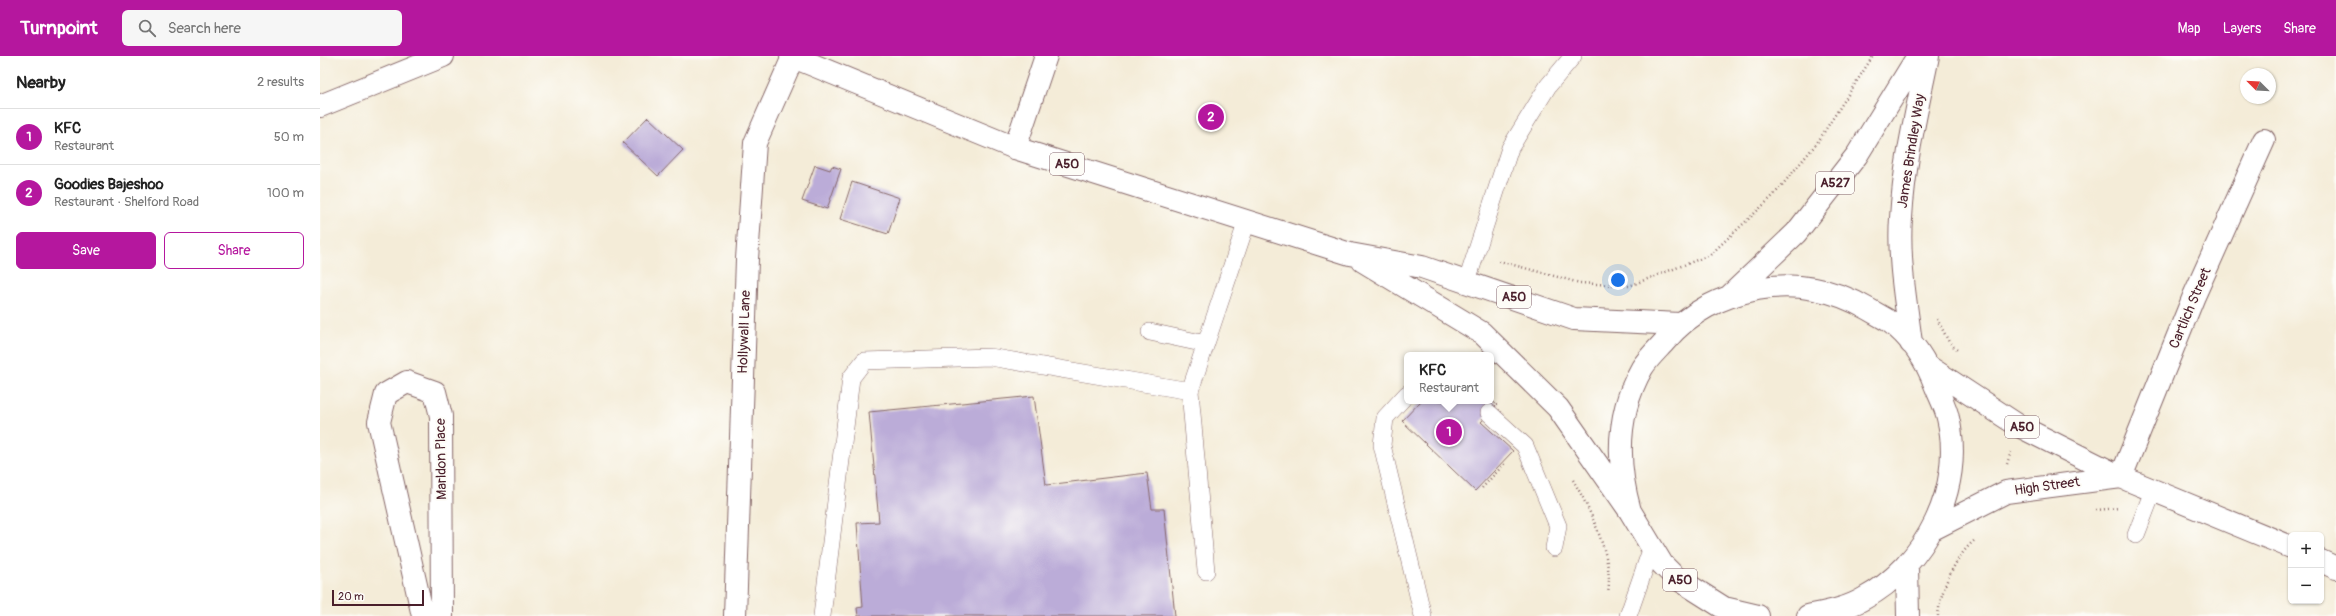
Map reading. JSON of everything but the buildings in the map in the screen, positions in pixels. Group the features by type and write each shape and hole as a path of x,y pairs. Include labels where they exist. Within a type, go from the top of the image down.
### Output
{"main road":[{"path":"320,106 442,56"},
{"name":"A50","path":"792,56 1015,148 1350,254 1422,267 1574,319 1680,324"},
{"name":"Hollywall Lane","path":"735,616 747,259 755,143 792,56"},
{"path":"1015,148 1046,56"},
{"name":"James Brindley Way","path":"1731,294 1796,233 1857,155 1918,56"},
{"name":"James Brindley Way","path":"1911,343 1900,249 1900,218 1908,154 1928,56"},
{"name":"Cartlich Street","path":"2120,477 2194,296 2264,140"},
{"path":"1350,254 1482,333 1558,408 1630,511"},
{"name":"A50","path":"1758,616 1720,612 1675,577 1662,564 1630,511 1622,483 1619,451 1622,420 1628,400 1643,367 1680,324 1703,307 1731,294 1776,286 1814,288 1849,298 1890,322 1911,343 1929,367 1948,418 1952,456 1947,493 1933,529 1907,566 1884,586 1863,600 1837,610 1808,616"},
{"name":"High Street","path":"1929,367 2020,426 2120,477 2288,546"},
{"name":"Marldon Place","path":"423,616 379,422 386,394 407,382 435,392 442,416 442,616"},
{"name":"High Street","path":"1933,529 2006,492 2120,477"},
{"path":"2324,562 2336,568"},
{"path":"1907,566 1908,616"}],"lane":[{"path":"1467,282 1510,148 1548,86 1573,56"},
{"path":"1206,571 1190,391 1247,221"},
{"path":"1150,332 1206,344"},
{"path":"822,616 851,378 864,361 990,357 1190,391"},
{"path":"1404,397 1385,418 1382,445 1423,616"},
{"path":"1489,413 1525,446 1558,526 1554,548"},
{"path":"2136,536 2153,490"},
{"path":"1628,616 1652,547"}],"path":[{"path":"1475,255 1580,283 1629,286 1710,255 1773,196 1817,143 1873,56"},
{"path":"1934,314 1949,342 1959,353"},
{"path":"2090,510 2120,508 2144,514"},
{"path":"1938,616 1939,606 1952,572 1968,546 1980,536"}],"place":[{"name":"Goodies Bajeshoo","path":"1211,117"},
{"name":"KFC","path":"1449,432"}]}
